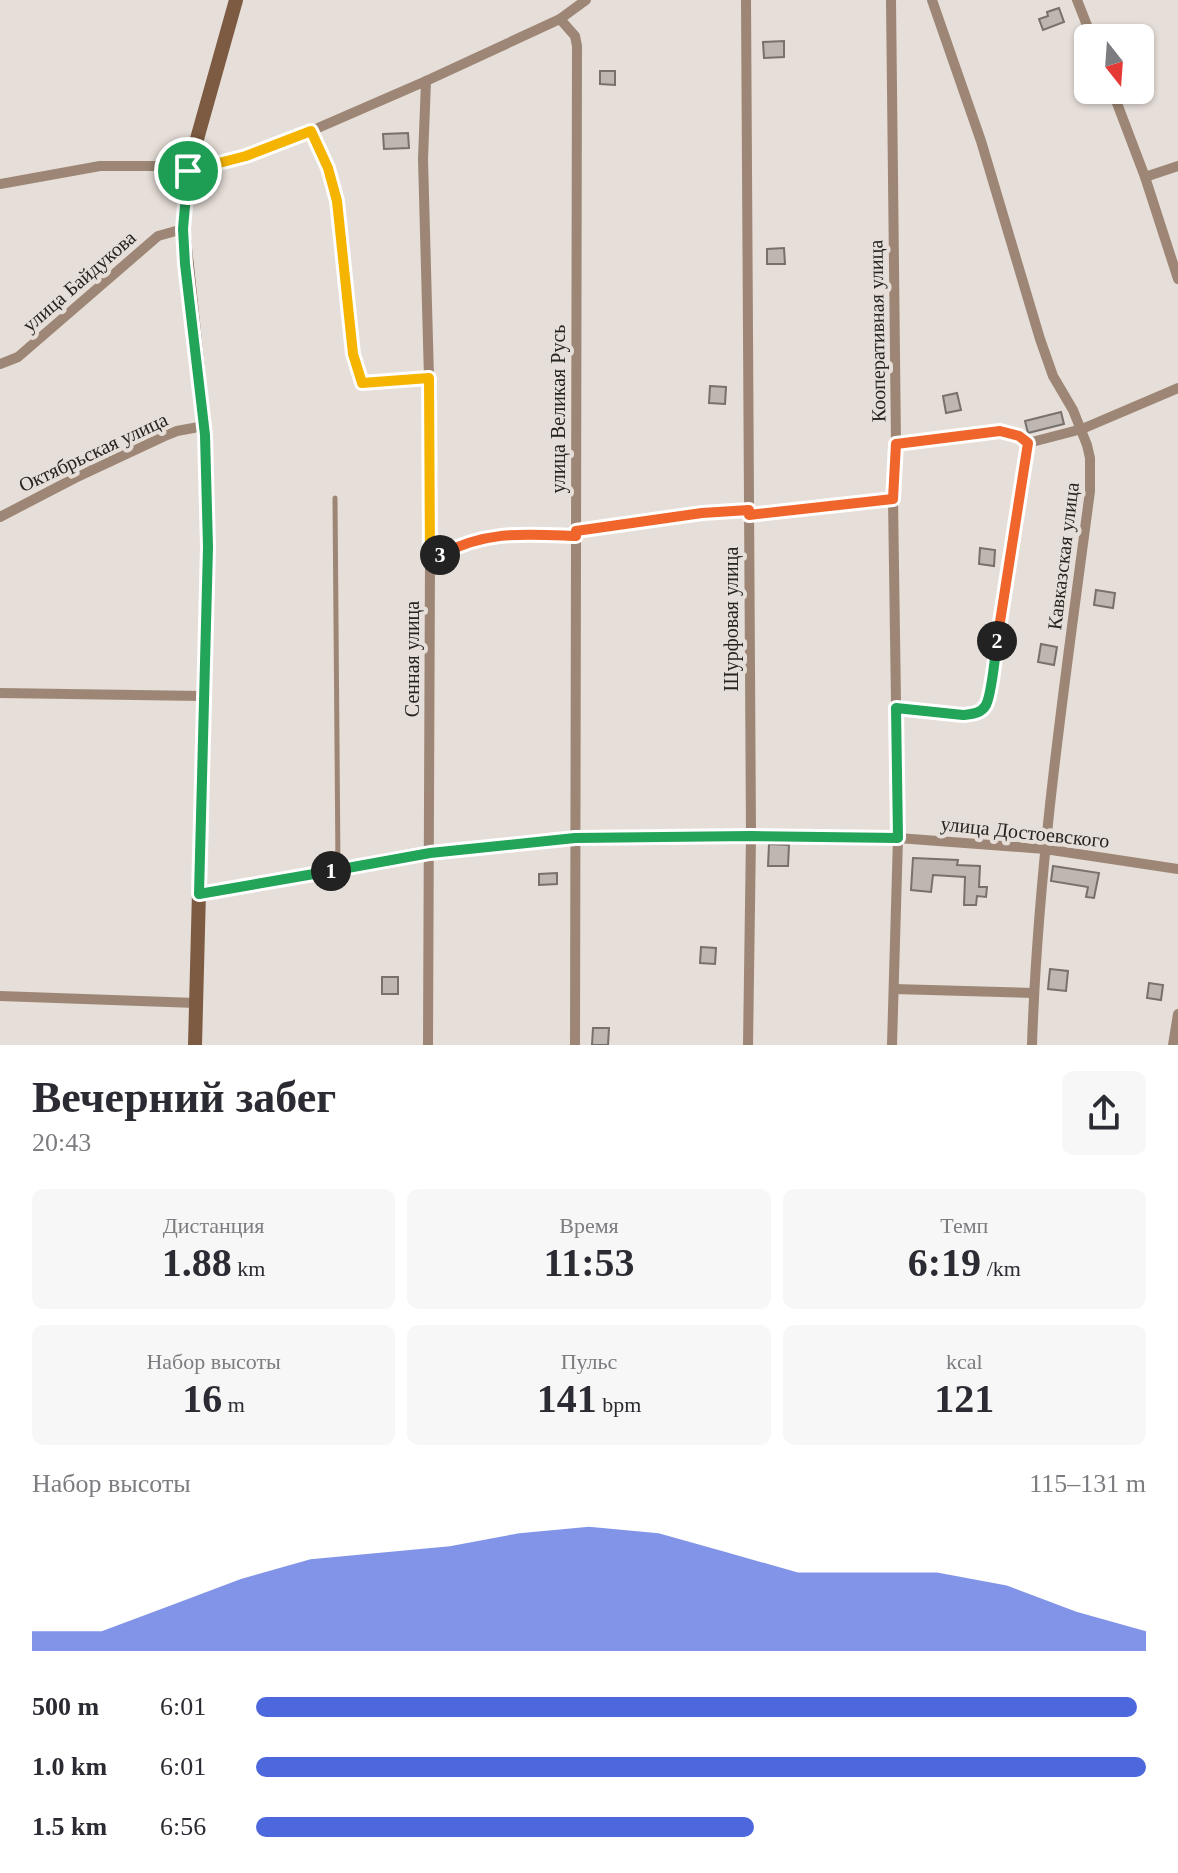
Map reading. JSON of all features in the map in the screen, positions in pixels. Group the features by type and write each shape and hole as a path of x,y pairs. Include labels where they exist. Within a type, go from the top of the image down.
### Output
{"street":[{"path":"195,1045 208,547 204,426 183,229 188,171 236,0"},
{"path":"0,184 100,166 164,166 188,171 246,156 426,81 560,19 586,0"},
{"name":"Шурфовая улица","path":"746,0 751,836 748,1045"},
{"name":"Кооперативная улица","path":"891,0 898,838 892,1045"},
{"name":"Кавказская улица","path":"932,0 981,141 1040,339 1053,376 1082,429 1090,458 1090,491 1045,849 1032,1045"},
{"path":"1077,0 1086,24"},
{"name":"улица Великая Русь","path":"560,19 575,36 577,46 575,1045"},
{"name":"Сенная улица","path":"426,81 423,159 429,378 428,1045"},
{"path":"1117,104 1178,279"},
{"path":"1145,177 1178,166"},
{"name":"улица Байдукова","path":"0,364 18,357 158,236 183,229"},
{"path":"1028,443 1082,429 1178,388"},
{"name":"Октябрьская улица","path":"0,517 167,435 204,426"},
{"path":"896,444 1000,431 1019,436 1028,443"},
{"path":"896,708 963,715 974,714 986,705 1028,443"},
{"path":"749,513 893,499"},
{"path":"0,693 203,696"},
{"name":"улица Достоевского","path":"199,894 430,853 575,838 898,838 1045,849 1178,869"},
{"path":"894,989 1034,993"},
{"path":"0,996 196,1003"},
{"path":"1173,1045 1178,1014"}],"lane":[{"path":"311,131 328,168 337,201 353,354 362,383 429,378"},
{"path":"335,498 338,869"},
{"path":"430,560 466,542 490,536 576,533 702,513 749,513"}],"building":[{"path":"1059,8 1064,22 1043,30 1039,19"},
{"path":"784,41 784,57 764,58 763,42"},
{"path":"600,71 615,71 615,85 600,84"},
{"path":"408,133 409,148 384,149 383,134"},
{"path":"784,248 785,264 767,264 767,249"},
{"path":"710,386 726,387 725,404 709,403"},
{"path":"957,393 961,410 946,413 943,396"},
{"path":"1061,412 1064,424 1028,433 1025,421"},
{"path":"980,548 995,550 994,566 979,564"},
{"path":"1096,590 1115,593 1113,608 1094,605"},
{"path":"1041,644 1057,647 1054,665 1038,662"},
{"path":"769,844 789,845 788,866 768,866"},
{"path":"913,858 958,860 957,865 980,866 979,887 987,887 986,897 977,896 976,905 964,905 965,877 933,875 931,892 911,890"},
{"path":"1053,866 1099,873 1094,898 1086,897 1088,887 1051,881"},
{"path":"557,873 557,884 539,885 539,874"},
{"path":"701,947 716,948 715,964 700,963"},
{"path":"1050,969 1068,971 1066,991 1048,989"},
{"path":"382,977 398,977 398,994 382,994"},
{"path":"1149,983 1163,985 1161,1000 1147,998"},
{"path":"593,1028 609,1028 608,1045 592,1045"}],"route":[{"path":"311,131 328,168 337,201 353,354 362,383 429,378 430,560 466,542 490,536 576,536 576,531 702,513 749,510 749,515 893,499 896,444 1000,431 1019,436 1028,443 986,705 974,714 963,715 896,708 898,838 575,838 430,853 199,894 208,547 205,435 183,229 188,171 246,156 311,131"}]}
